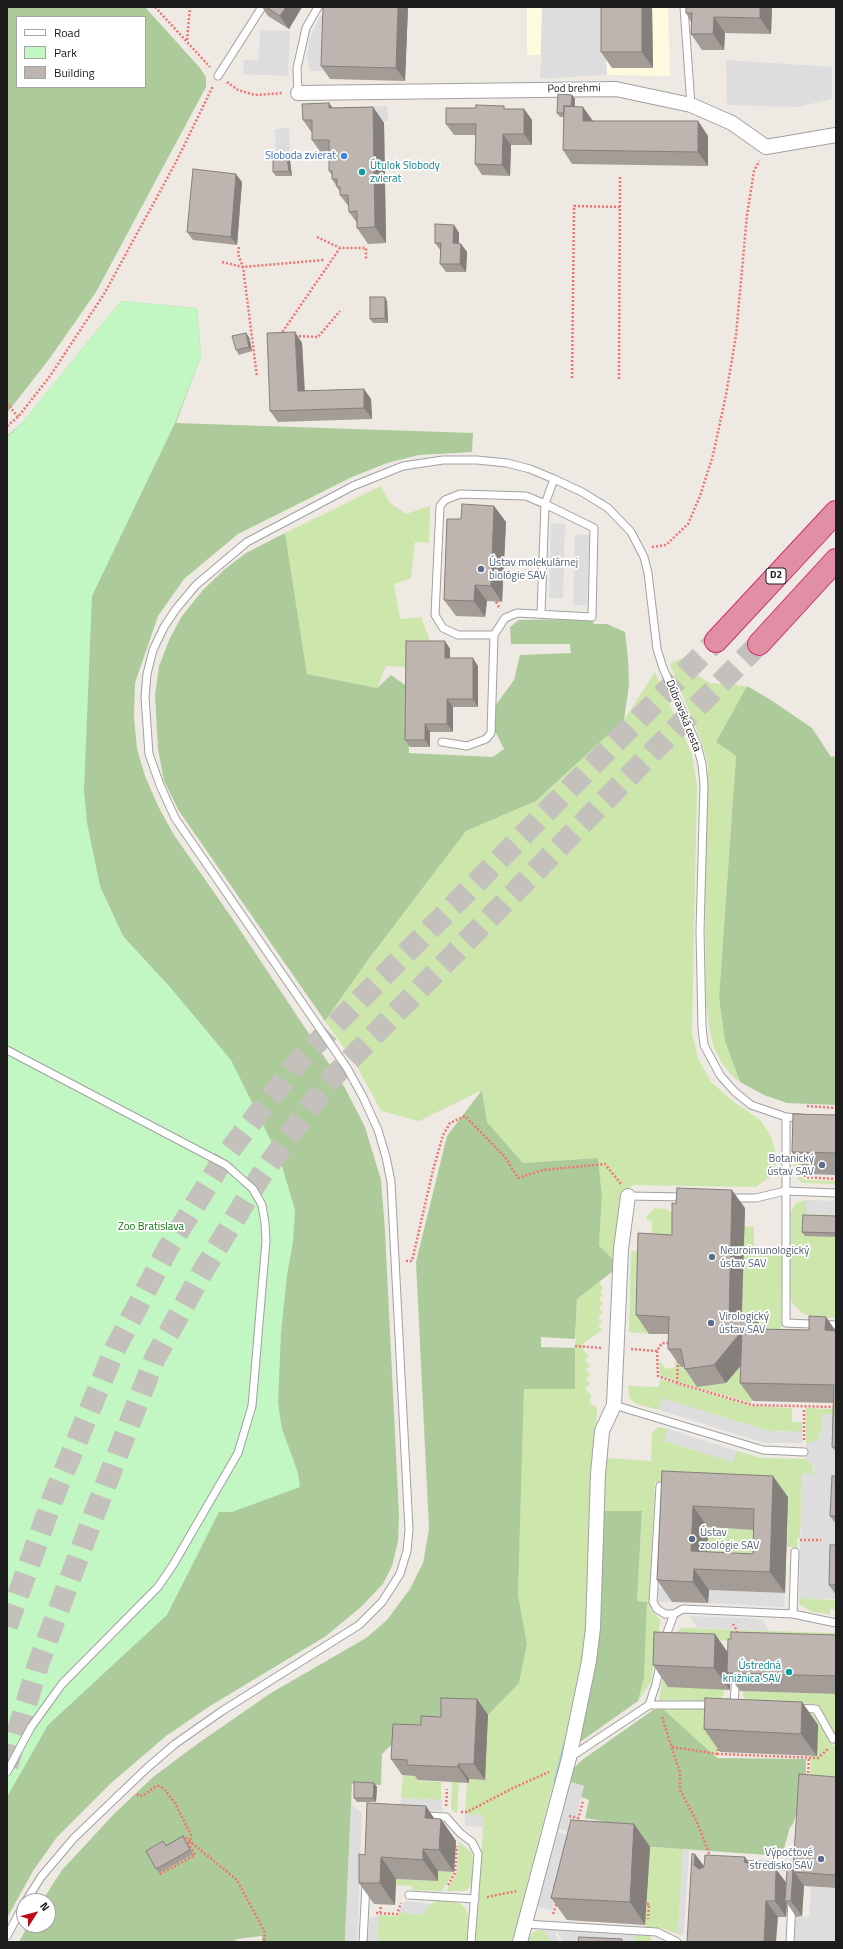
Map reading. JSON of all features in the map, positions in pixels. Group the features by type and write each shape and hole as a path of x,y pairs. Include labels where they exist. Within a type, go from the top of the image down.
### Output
{"highway":[{"name":"D2","path":"716,640 836,512"},
{"path":"759,644 836,560"}],"street":[{"name":"Pod brehmi","path":"298,93 616,89 691,105 732,123 766,147"},
{"path":"766,147 836,135"},
{"path":"520,1942 569,1758 589,1661 593,1628 598,1474 602,1430 614,1405 625,1191"}],"lane":[{"path":"218,76 262,7"},
{"path":"298,93 297,68 306,28 318,7"},
{"path":"684,7 691,105"},
{"name":"Dúbravská cesta","path":"31,1893 41,1877 74,1838 128,1785 175,1744 210,1719 358,1625 382,1602 400,1574 407,1551 409,1530 391,1182 380,1137 364,1097 347,1068 175,818 160,785 149,754 145,697 147,674 153,650 164,627 176,609 196,585 247,542 353,486 384,472 402,466 443,460 477,460 506,463 530,469 554,478 582,492 608,508 621,521 638,544 648,573 657,649 663,668 697,745 702,764 704,784 700,931 702,1027 704,1045 720,1075 734,1091 751,1105 786,1117 807,1118"},
{"path":"541,613 545,504 554,478"},
{"path":"442,742 467,746 486,740 491,734 494,635 505,618 517,613 541,613 592,617 594,528 526,496 460,494 445,500 440,506 435,615 443,628 458,635 494,635"},
{"path":"7,1050 226,1165 253,1189 262,1205 266,1241 252,1406 238,1453 173,1565 158,1587 62,1684 31,1727 7,1772"},
{"path":"786,1117 784,1191 786,1324 836,1325"},
{"path":"625,1191 696,1197"},
{"path":"718,1198 756,1198 784,1191 836,1193"},
{"path":"614,1405 763,1450 804,1452"},
{"path":"675,1487 660,1486 653,1602 657,1609 666,1614 674,1614 683,1609 793,1614 836,1622"},
{"path":"793,1614 795,1552"},
{"path":"649,1705 656,1684 664,1636 674,1614"},
{"path":"569,1758 649,1705 738,1704 737,1640"},
{"path":"786,1707 816,1709 833,1739"},
{"path":"416,1815 446,1817 460,1833 472,1842 478,1854 471,1942"},
{"path":"713,1861 794,1868"},
{"path":"363,1942 367,1874"},
{"path":"790,1942 792,1890"},
{"path":"409,1895 474,1899"},
{"path":"7,1936 16,1919"},
{"path":"525,1924 657,1932 677,1942"}],"path":[{"path":"155,7 218,76 238,90 255,95 298,93"},
{"path":"186,41 190,7"},
{"path":"7,426 18,417 50,376 104,294 176,162 218,76"},
{"path":"638,544 658,547 666,545 688,524 700,496 712,455 727,388 736,335 747,215 754,171 766,147"},
{"path":"619,378 620,175"},
{"path":"572,378 574,206 620,207"},
{"path":"318,237 340,248 366,248 366,259"},
{"path":"239,247 238,254 243,267 257,377"},
{"path":"340,248 284,331 290,336 318,337 340,311"},
{"path":"222,262 243,267 324,260"},
{"path":"7,403 18,417"},
{"path":"805,1106 836,1108"},
{"path":"412,1261 433,1170 443,1135 450,1123 465,1116 505,1157 518,1178 543,1170 605,1164 625,1191"},
{"path":"805,1162 805,1177 836,1179"},
{"path":"678,1343 662,1343 657,1351 658,1376 752,1405 836,1407"},
{"path":"575,1346 657,1351"},
{"path":"677,1383 678,1358"},
{"path":"804,1410 804,1443"},
{"path":"800,1540 821,1540"},
{"path":"737,1631 737,1640"},
{"path":"658,1705 680,1773 680,1790 697,1822 706,1849 713,1861"},
{"path":"672,1747 718,1754 818,1758 833,1745 833,1739"},
{"path":"718,1747 718,1754"},
{"path":"808,1781 809,1757"},
{"path":"461,1812 467,1812 513,1788 552,1771"},
{"path":"128,1785 139,1796 155,1787 159,1786 164,1789 184,1817 192,1835 189,1843"},
{"path":"447,1789 447,1798"},
{"path":"576,1826 583,1801"},
{"path":"160,1874 195,1854 186,1838 181,1841"},
{"path":"444,1891 456,1873 457,1841"},
{"path":"189,1843 237,1880 260,1923 264,1933 264,1942"},
{"path":"474,1899 507,1893"},
{"path":"550,1926 558,1896"},
{"path":"647,1904 649,1904 648,1925"},
{"path":"381,1905 380,1913 397,1914 397,1912"}],"shaded area":[{"path":"527,7 668,7 670,76 607,75 540,79 540,55 527,55"},
{"path":"542,7 603,7 607,75 540,79"},
{"path":"320,16 332,18 330,71 310,71 307,58 309,41"},
{"path":"260,30 290,31 288,76 243,74 244,60 259,60"},
{"path":"726,60 832,67 832,99 797,107 727,105"},
{"path":"387,106 388,121 355,121 355,107"},
{"path":"289,128 290,161 276,161 275,129"},
{"path":"551,523 565,524 563,598 549,598"},
{"path":"575,534 589,535 587,605 573,605"},
{"path":"806,1200 836,1201 836,1215 806,1214"},
{"path":"662,1398 769,1431 802,1432 802,1443 765,1443 659,1410"},
{"path":"822,1414 836,1414 836,1599 799,1598 802,1473 814,1474 815,1468 806,1459 806,1443 818,1440 821,1434"},
{"path":"668,1429 736,1451 733,1462 664,1441"},
{"path":"658,1588 671,1588 671,1602 658,1602"},
{"path":"709,1590 785,1593 784,1607 708,1603"},
{"path":"690,1616 762,1619 769,1631 698,1628"},
{"path":"568,1781 584,1786 572,1833 560,1829 558,1831 559,1833 571,1836 552,1910 534,1906"},
{"path":"401,1798 442,1800 442,1811 400,1810"},
{"path":"351,1804 362,1813 357,1942 345,1942"},
{"path":"465,1814 484,1815 484,1827 465,1826"},
{"path":"683,1849 689,1850 684,1933 678,1933"},
{"path":"811,1887 836,1888 836,1942 794,1942 795,1916 809,1917"},
{"path":"405,1901 431,1904 421,1915 399,1912"},
{"path":"379,1915 377,1942 367,1942 369,1919"},
{"path":"544,1930 633,1935 636,1942 564,1942 557,1932 555,1934 560,1942 551,1942"}],"green space":[{"path":"7,7 145,7 200,68 206,77 206,87 96,292 50,358 7,413"},
{"path":"121,301 197,308 201,356 176,423 473,433 472,452 419,455 387,463 352,477 238,534 184,579 158,616 135,683 134,717 137,749 145,776 158,806 174,835 234,921 345,1088 365,1127 381,1180 385,1231 399,1515 398,1541 392,1566 383,1584 361,1607 326,1636 210,1706 166,1736 110,1784 57,1837 33,1871 21,1893 16,1893 16,1902 7,1918 7,436 22,423"},
{"name":"Zoo Bratislava","path":"121,301 197,308 201,356 175,423 92,596 84,790 87,823 100,886 123,936 170,987 231,1060 280,1159 295,1210 293,1242 287,1275 281,1333 278,1403 282,1429 298,1473 300,1487 232,1512 219,1512 167,1615 48,1725 7,1797 7,437 22,423"},
{"path":"381,486 390,503 406,514 430,506 429,543 415,542 411,578 394,584 400,619 421,617 431,643 406,667 386,666 377,688 307,674 285,533"},
{"path":"285,533 307,674 377,688 391,675 408,687 409,753 493,757 504,749 495,731 495,706 514,680 520,655 571,653 570,644 511,644 510,627 519,620 592,619 594,624 607,624 625,632 628,659 629,685 624,720 536,801 466,831 368,960 325,1021 179,811 164,781 158,749 155,695 159,666 170,638 182,616 203,590 225,569 246,553"},
{"path":"682,658 691,671 710,683 747,686 716,742 736,756 719,998 725,1041 740,1082 731,1075 721,1062 713,1045 709,1026 706,1003 705,895 708,765 703,746 670,664"},
{"path":"655,672 692,754 697,786 692,1033 698,1058 711,1082 734,1102 760,1120 769,1133 774,1145 776,1158 775,1167 771,1176 756,1187 633,1185 621,1193 616,1271 612,1272 613,1259 599,1247 602,1196 598,1158 523,1163 487,1122 482,1090 419,1121 381,1111 356,1065 325,1021 368,960 466,831 536,801 624,720"},
{"path":"747,686 771,700 812,728 831,757 836,756 836,1105 787,1103 764,1095 740,1082 725,1041 719,998 736,756 716,742"},
{"path":"482,1090 487,1122 523,1163 598,1158 602,1196 599,1246 613,1259 612,1272 577,1299 575,1339 541,1337 541,1347 575,1348 575,1389 524,1389 518,1595 527,1644 519,1683 488,1715 453,1713 433,1718 403,1734 382,1754 381,1785 352,1784 345,1942 262,1942 262,1936 237,1939 232,1942 19,1942 24,1933 56,1933 56,1893 47,1893 62,1870 114,1814 153,1777 200,1742 271,1693 366,1638 387,1620 410,1589 423,1563 429,1529 416,1262 447,1136"},
{"path":"795,1156 801,1156 801,1175 804,1180 834,1181 836,1182 835,1184 802,1183 795,1175"},
{"path":"806,1200 806,1214 836,1215 836,1318 811,1317 801,1312 792,1303 790,1291 791,1213 794,1206 798,1202"},
{"path":"655,1208 667,1209 685,1223 649,1334 629,1332 631,1251 651,1252 652,1221 646,1220 648,1214"},
{"path":"744,1226 754,1227 754,1249 782,1250 781,1348 741,1335"},
{"path":"599,1282 603,1288 600,1291 603,1295 599,1298 603,1304 599,1308 603,1313 598,1317 602,1322 598,1325 602,1330 583,1344 583,1349 589,1357 585,1360 590,1366 586,1369 590,1375 586,1379 590,1384 585,1388 591,1395 590,1403 597,1408 595,1445 593,1448 591,1470 587,1618 583,1660 575,1701 512,1942 475,1942 484,1816 465,1814 467,1783 469,1783 469,1779 485,1780 488,1715 519,1683 527,1644 518,1595 524,1388 574,1388 577,1299"},
{"path":"676,1359 681,1366 679,1367 754,1369 752,1403 679,1383 660,1375 660,1360 664,1367 670,1369 675,1367"},
{"path":"660,1379 752,1406 792,1408 792,1422 802,1422 802,1432 769,1431 663,1399 659,1410 637,1404 630,1399 628,1386 659,1387"},
{"path":"806,1408 836,1409 836,1414 822,1428 818,1440 812,1443 806,1443"},
{"path":"658,1427 668,1429 664,1441 733,1462 736,1451 762,1458 806,1459 812,1464 814,1474 802,1474 800,1538 797,1538 797,1549 787,1547 788,1495 741,1493 741,1485 655,1482 649,1602 651,1609 660,1620 651,1682 638,1701 644,1678 647,1602 637,1601 642,1512 604,1511 605,1470 606,1458 651,1461 652,1432"},
{"path":"604,1511 642,1511 637,1601 647,1602 644,1678 638,1701 580,1742 599,1641"},
{"path":"708,1527 769,1531 768,1575 706,1573"},
{"path":"799,1598 836,1600 836,1609 830,1609 830,1614 812,1612 799,1604"},
{"path":"680,1629 736,1630 736,1637 731,1641 688,1639 724,1690 723,1696 718,1701 659,1700 664,1673 675,1634"},
{"path":"740,1630 836,1633 836,1642 739,1637"},
{"path":"742,1691 836,1694 836,1736 816,1704 750,1701 744,1698"},
{"path":"663,1709 808,1712 816,1717 821,1723 833,1746 836,1744 836,1777 810,1776 811,1756 817,1756 718,1721 717,1758"},
{"path":"663,1709 717,1758 806,1759 805,1807 799,1806 793,1824 790,1827 782,1856 597,1843 602,1821 585,1818 589,1800 581,1797 584,1786 568,1781 573,1769 582,1760 653,1710"},
{"path":"403,1775 418,1776 418,1781 441,1782 441,1800 401,1798"},
{"path":"452,1782 459,1782 457,1813 451,1808"},
{"path":"459,1842 472,1853 472,1881 468,1889 464,1891 446,1891 457,1873"},
{"path":"650,1847 683,1849 678,1933 683,1933 681,1935 661,1928 645,1927"},
{"path":"438,1871 454,1872 442,1891 412,1890 412,1886 396,1885 396,1879 437,1881"},
{"path":"437,1901 453,1901 462,1905 467,1911 469,1917 468,1942 377,1942 379,1915 398,1916 399,1912 421,1915 431,1904"},
{"path":"539,1930 544,1930 551,1942 527,1942 532,1933"},
{"path":"633,1935 650,1936 653,1942 636,1942"}],"building":[{"path":"266,7 286,7 280,16"},
{"path":"323,7 398,7 396,68 321,66"},
{"path":"601,7 642,7 642,52 601,52"},
{"path":"686,7 760,7 760,18 714,17 713,34 691,34 692,13 686,13"},
{"path":"558,94 572,95 571,106 564,106 564,113 557,113"},
{"name":"Útulok Slobody zvierat","path":"329,103 329,108 373,107 375,227 357,228 357,211 349,212 348,195 340,195 340,187 337,187 337,179 332,179 332,171 329,171 329,140 312,140 312,120 303,120 302,104"},
{"path":"476,105 504,106 504,109 524,109 524,134 503,134 502,165 475,164 476,124 446,124 446,108 476,108"},
{"path":"564,106 583,107 583,121 698,121 698,152 563,150"},
{"path":"273,157 287,157 289,171 273,172"},
{"path":"193,169 236,174 231,237 187,232"},
{"path":"435,224 454,225 453,243 461,244 460,264 440,264 441,243 435,243"},
{"path":"370,297 385,297 385,318 370,319"},
{"path":"295,332 298,391 364,389 364,408 270,411 267,333"},
{"path":"246,333 249,347 236,350 232,336"},
{"path":"462,504 494,506 491,586 475,585 474,601 444,600 447,519 461,519"},
{"path":"406,641 445,641 445,658 473,658 473,699 447,699 447,724 425,724 425,740 405,740"},
{"path":"793,1114 836,1115 836,1153 792,1152"},
{"path":"677,1188 732,1190 729,1317 755,1318 755,1329 809,1330 809,1316 826,1317 825,1330 836,1331 836,1447 832,1447 834,1385 740,1383 742,1331 714,1365 685,1369 681,1349 668,1349 669,1317 636,1315 638,1233 672,1235 672,1203 676,1204"},
{"path":"803,1215 836,1216 836,1233 802,1232"},
{"path":"662,1471 773,1476 770,1572 694,1569 693,1582 657,1580","holes":["693,1506 754,1509 753,1554 691,1551"]},
{"path":"832,1476 836,1476 836,1516 830,1516"},
{"path":"830,1545 836,1545 836,1585 829,1585"},
{"path":"654,1632 715,1634 714,1668 653,1665"},
{"path":"731,1632 836,1635 836,1676 729,1673 727,1672 728,1639 731,1639"},
{"path":"441,1698 477,1699 474,1764 458,1764 458,1767 407,1765 407,1760 391,1759 393,1724 421,1725 421,1716 441,1717"},
{"path":"705,1698 802,1702 801,1734 704,1729"},
{"name":"Výpočtové stredisko SAV","path":"799,1774 836,1777 836,1875 793,1871"},
{"path":"354,1782 374,1783 373,1798 354,1798"},
{"path":"367,1803 426,1806 425,1818 441,1819 439,1850 423,1849 423,1860 381,1857 380,1883 359,1883 359,1854 365,1855"},
{"path":"571,1820 634,1824 630,1902 551,1898"},
{"path":"183,1836 190,1850 156,1869 146,1851 163,1841 166,1846"},
{"path":"692,1854 695,1854 694,1865 699,1869 704,1867 705,1855 745,1857 744,1862 748,1863 748,1867 776,1869 775,1901 766,1901 764,1942 687,1942"},
{"path":"787,1870 793,1870 791,1901 785,1901"},
{"path":"579,1937 622,1939 622,1942 578,1942"}],"waterway":[{"path":"556,1781 565,1746"}],"tunnel":[{"path":"7,1626 53,1498 115,1349 168,1248 226,1155 298,1062 716,641"},
{"path":"7,1766 39,1662 155,1358 203,1271 260,1177 327,1083 759,644"}],"place":[{"name":"Sloboda zvierat","path":"344,156"},
{"name":"Útulok Slobody zvierat","path":"362,172"},
{"name":"Ústav molekulárnej biológie SAV","path":"481,569"},
{"name":"Botanický ústav SAV","path":"822,1165"},
{"name":"Neuroimunologický ústav SAV","path":"712,1257"},
{"name":"Virologický ústav SAV","path":"711,1323"},
{"name":"Ústav zoológie SAV","path":"692,1539"},
{"name":"Ústredná knižnica SAV","path":"789,1672"},
{"name":"Výpočtové stredisko SAV","path":"821,1859"}]}
